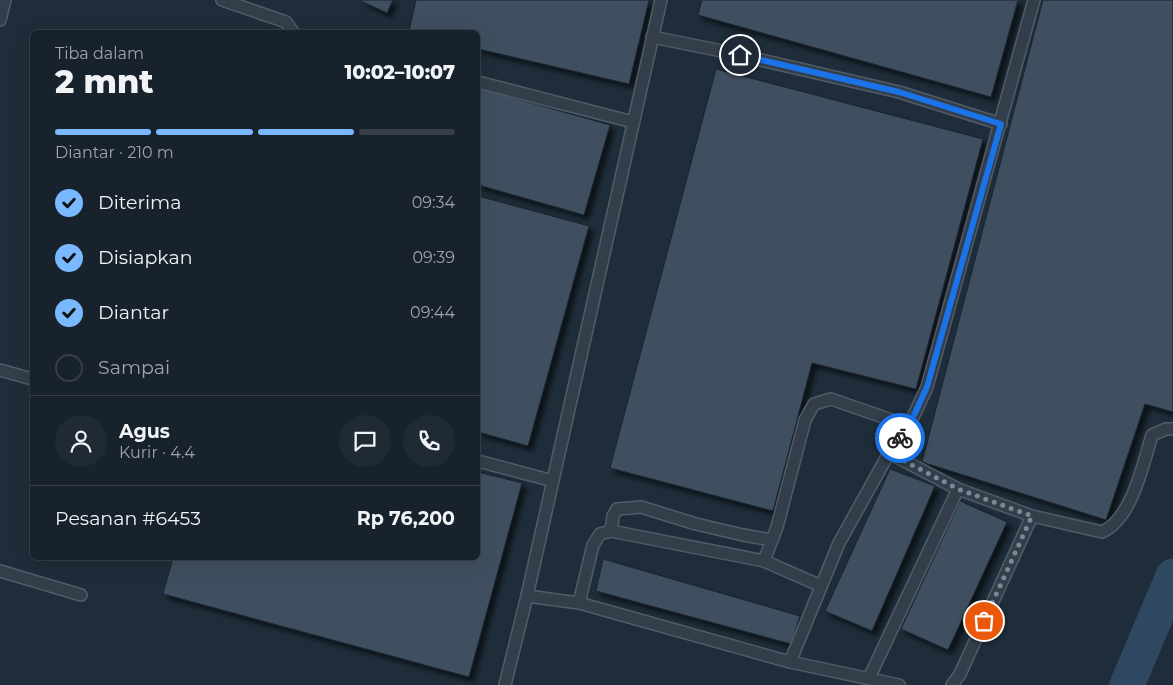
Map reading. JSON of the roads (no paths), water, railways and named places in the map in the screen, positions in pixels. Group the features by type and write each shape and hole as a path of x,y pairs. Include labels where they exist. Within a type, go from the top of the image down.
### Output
{"lane":[{"path":"0,20 5,0"},
{"path":"222,0 286,22 292,30"},
{"path":"505,685 553,482 660,0"},
{"path":"790,662 839,543 889,453 909,426 927,387 1034,0"},
{"path":"652,37 722,51 899,92 1001,124"},
{"path":"480,83 633,122"},
{"path":"0,370 30,378"},
{"path":"764,562 777,527 805,420 814,404 831,399 909,426"},
{"path":"889,453 958,489 1032,516 1102,532 1111,528 1122,514 1132,495 1152,435 1166,429 1173,429"},
{"path":"480,462 553,482"},
{"path":"869,678 958,489"},
{"path":"612,530 613,516 617,509 642,507 706,526 772,540"},
{"path":"952,685 960,674 1032,516"},
{"path":"579,603 593,545 600,534 612,530 764,562 821,586"},
{"path":"0,571 81,595"},
{"path":"527,596 579,603 790,662 899,685"}],"waterway":[{"path":"1127,685 1173,576"}]}
